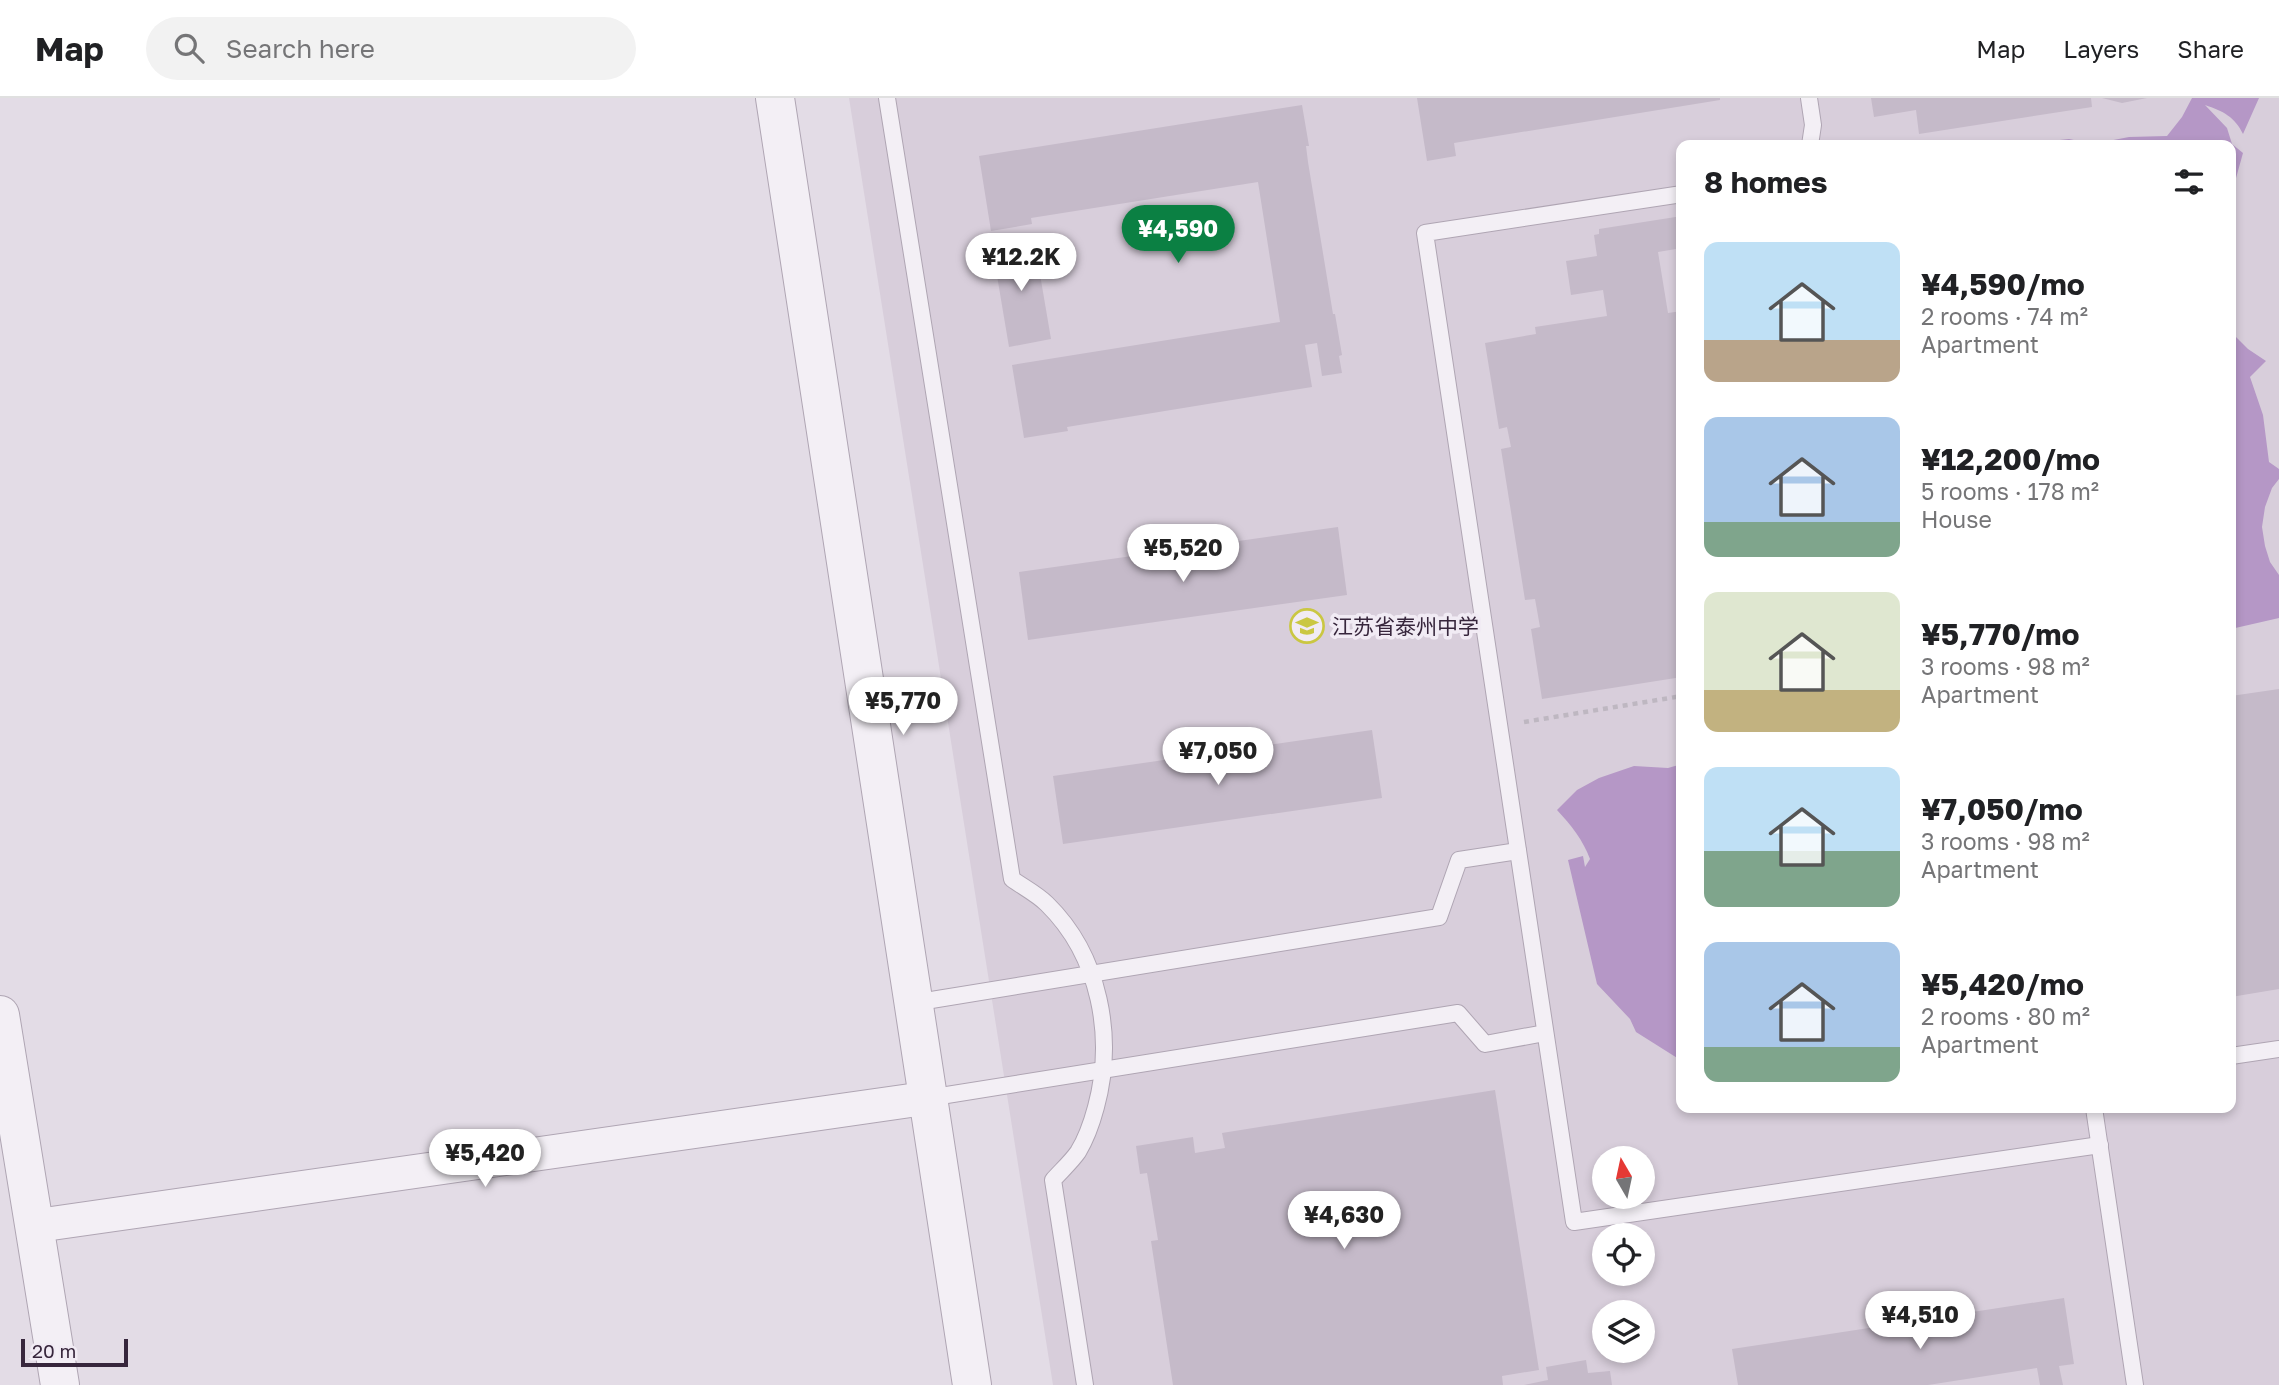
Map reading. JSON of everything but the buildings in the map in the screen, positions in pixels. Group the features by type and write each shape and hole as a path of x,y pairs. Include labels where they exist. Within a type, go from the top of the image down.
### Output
{"street":[{"path":"775,98 972,1385"},
{"path":"0,1015 60,1385"},
{"path":"34,1226 928,1098"}],"lane":[{"path":"887,98 1012,879 1046,903 1068,929 1085,959 1097,992 1104,1026 1103,1070 1092,1122 1078,1151 1053,1180 1085,1385"},
{"path":"1809,98 1813,125 1811,140"},
{"path":"1676,195 1425,233 1574,1222 2100,1145"},
{"path":"914,1003 1438,917 1458,860 1518,851"},
{"path":"928,1098 1458,1013 1485,1044 1545,1034"},
{"path":"2236,1055 2279,1049"},
{"path":"2095,1113 2135,1385"}],"path":[{"path":"1499,727 1676,697"}],"shaded area":[{"name":"江苏省泰州中学","path":"849,98 2279,98 2279,1385 1053,1385"},
{"path":"2192,98 2259,98 2243,134 2228,115 2205,105 2227,128 2231,140 2114,140 2167,136"},
{"path":"2236,147 2243,153 2236,178"},
{"path":"2236,337 2266,361 2250,377 2263,415 2269,462 2279,469 2279,479 2272,488 2265,507 2262,527 2270,562 2279,575 2279,618 2236,628"},
{"path":"1634,766 1668,768 1676,766 1676,1057 1636,1032 1630,1019 1597,984 1568,860 1583,856 1585,867 1590,859 1576,833 1557,810 1577,790 1599,778"}],"place":[{"name":"江苏省泰州中学","path":"1307,626"}]}
